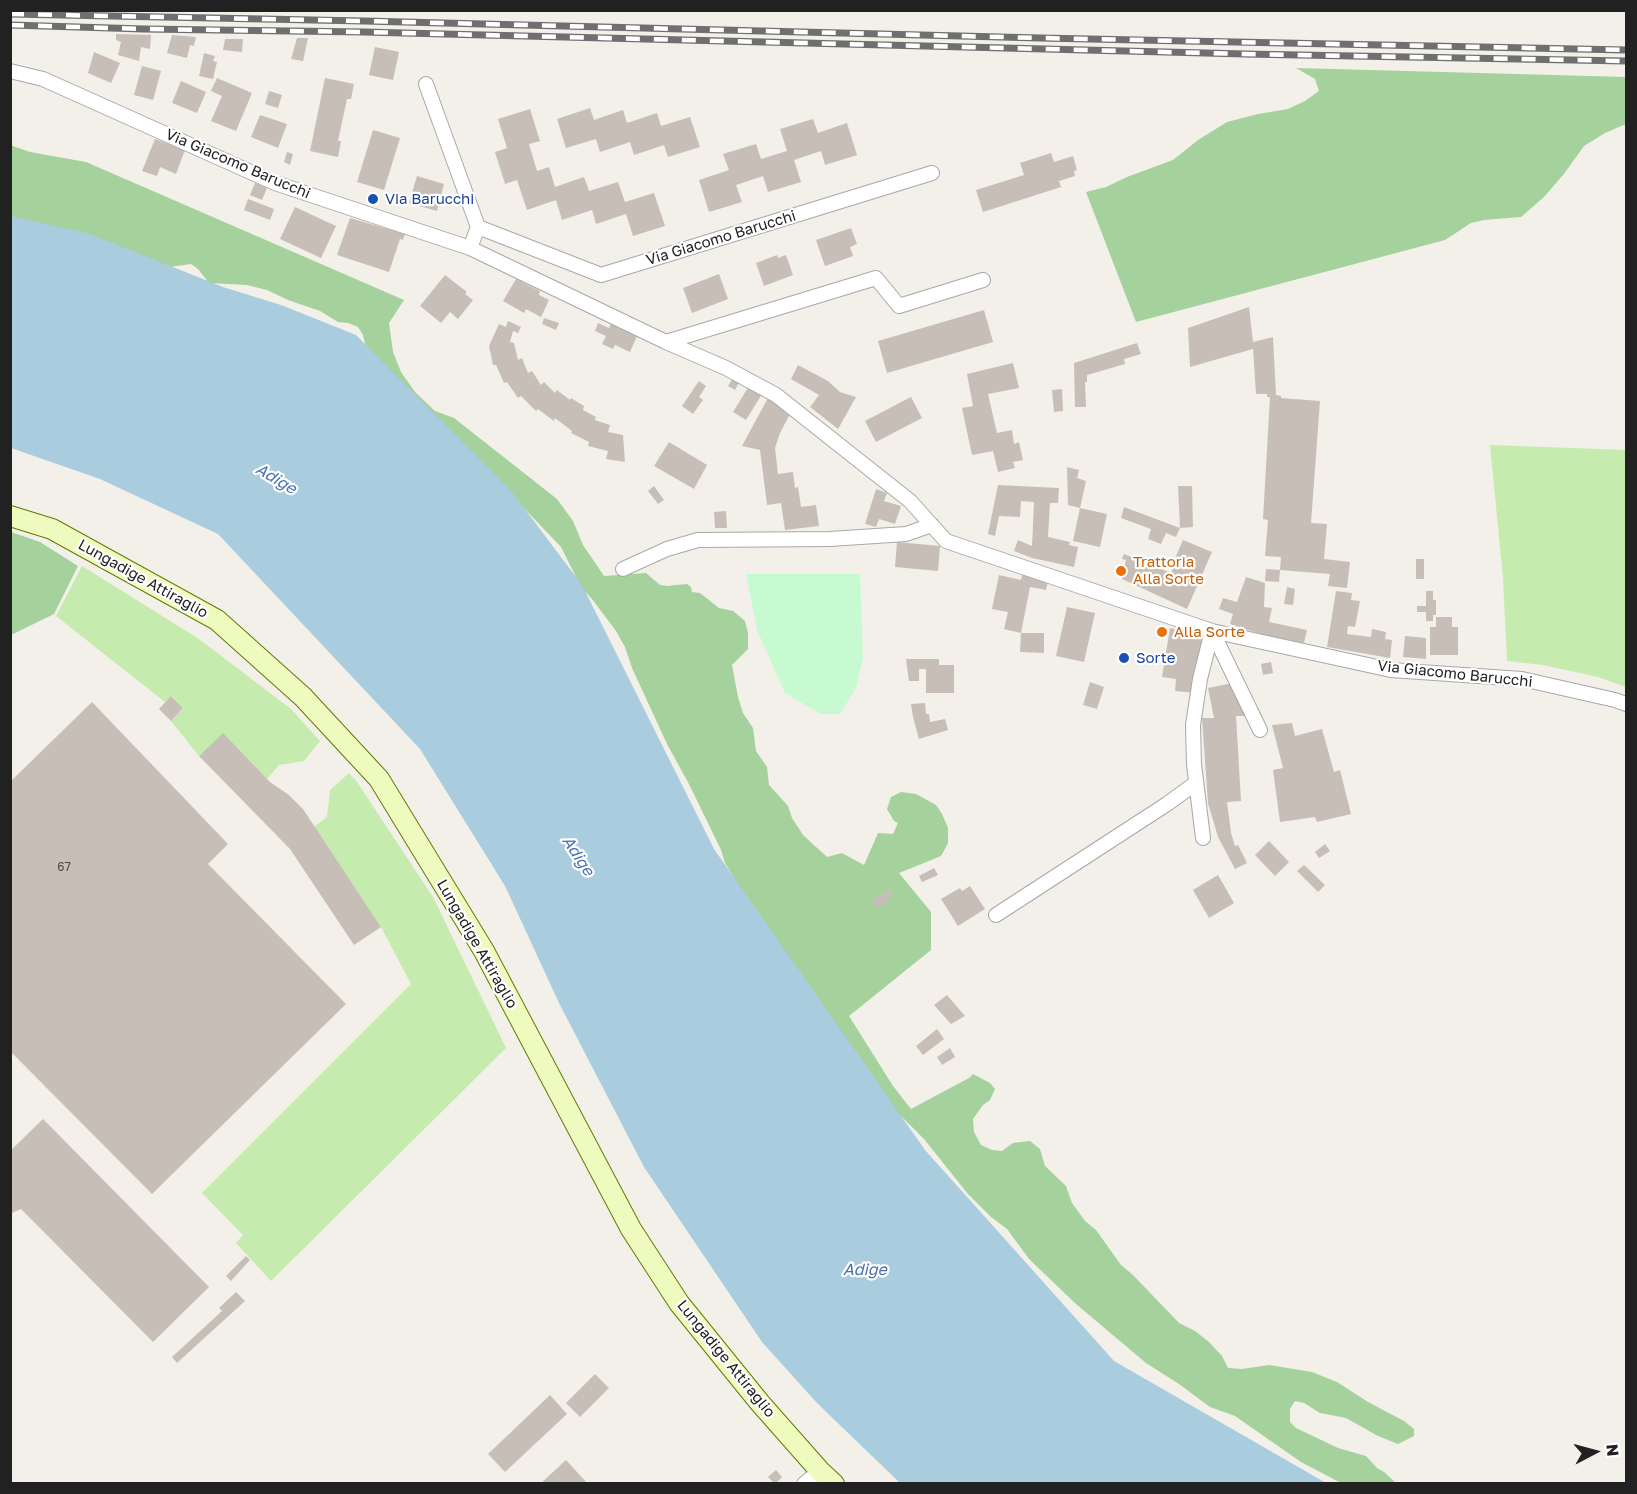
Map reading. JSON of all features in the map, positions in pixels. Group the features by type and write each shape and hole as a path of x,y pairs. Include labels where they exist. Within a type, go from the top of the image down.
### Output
{"street":[{"name":"Via Giacomo Barucchi","path":"10,71 43,79 275,183 470,248 666,342 726,368 776,395 910,501 946,541 1212,631 1391,670 1522,679 1626,704"},
{"path":"426,84 478,227 470,248"},
{"name":"Via Giacomo Barucchi","path":"478,227 601,275 932,173"},
{"path":"666,342 876,278 899,306 983,280"},
{"name":"Lungadige Attiraglio","path":"10,516 52,529 217,620 303,697 379,779 484,951 631,1229 679,1302 760,1403 827,1477"},
{"path":"623,570 667,549 698,540 906,534 932,525"},
{"path":"1212,631 1260,730"},
{"path":"1203,838 1194,764 1193,725 1200,679 1212,631"},
{"path":"996,915 1196,783"},
{"path":"804,1484 827,1477"}],"green space":[{"path":"1296,68 1626,77 1626,124 1584,146 1544,197 1521,217 1471,223 1445,240 1136,322 1086,192 1106,187 1173,160 1198,140 1227,122 1288,109 1305,101 1319,91 1315,79"},
{"path":"10,145 30,152 86,162 404,300 389,323 393,352 401,372 415,392 435,411 454,418 557,499 573,521 583,545 604,576 646,573 660,585 687,584 691,587 692,592 700,593 719,608 733,611 745,621 748,649 732,665 743,713 753,728 756,751 767,767 769,785 788,806 792,818 803,835 827,857 842,853 864,865 878,833 893,834 898,823 894,821 887,809 891,797 901,792 916,794 936,805 948,828 948,843 941,856 899,873 931,912 931,950 849,1016 893,1086 911,1109 973,1074 990,1083 995,1089 990,1100 983,1105 973,1119 974,1132 981,1145 1002,1151 1013,1143 1030,1141 1040,1149 1045,1166 1066,1186 1072,1203 1085,1221 1096,1230 1121,1265 1179,1323 1195,1331 1209,1342 1222,1356 1228,1368 1242,1369 1269,1365 1312,1372 1337,1382 1414,1429 1414,1436 1398,1444 1346,1418 1320,1413 1304,1403 1295,1401 1290,1409 1290,1422 1296,1428 1338,1448 1366,1456 1396,1483 1341,1483 1301,1462 1235,1416 1210,1407 1146,1363 1076,1304 1029,1259 1007,1229 968,1194 924,1139 892,1107 750,904 725,863 690,786 667,744 632,668 625,647 616,631 581,587 561,547 475,457 367,353 363,335 358,327 338,322 320,311 267,290 247,285 209,283 191,264 170,267 11,227"},
{"path":"1490,445 1626,450 1626,687 1598,677 1543,665 1507,661 1503,578"},
{"path":"11,532 40,542 78,566 54,614 11,635"},
{"path":"82,566 199,639 291,709 320,741 304,761 279,765 267,779 223,734 199,756 171,721 183,708 172,696 165,702 56,616"},
{"path":"746,574 860,574 863,657 856,688 840,714 821,714 785,693 757,630"},
{"path":"349,773 433,897 506,1048 271,1281 236,1243 243,1235 202,1193 411,984 381,927 314,827 327,817 330,790"}],"water":[{"name":"Adige","path":"11,216 90,234 223,287 281,305 356,335 512,492 582,585 714,849 925,1150 1114,1361 1326,1483 900,1483 817,1403 762,1342 644,1167 560,1005 505,886 420,749 218,534 100,479 11,448"}],"building":[{"path":"116,34 151,35 150,49 141,47 139,61 118,55 121,42 116,40"},
{"path":"172,35 196,37 194,46 190,45 187,58 167,53"},
{"path":"297,38 308,38 303,61 291,59"},
{"path":"225,39 243,39 242,52 223,50"},
{"path":"375,47 399,52 393,80 369,75"},
{"path":"94,52 120,63 111,83 88,73"},
{"path":"204,53 215,56 213,61 217,62 213,79 199,76"},
{"path":"142,66 161,71 153,100 134,95"},
{"path":"217,78 252,93 236,131 211,121 222,96 211,91"},
{"path":"325,78 354,84 351,99 347,99 338,141 341,141 338,157 310,151"},
{"path":"181,81 206,92 197,113 172,103"},
{"path":"269,91 282,95 278,108 265,104"},
{"path":"590,108 594,120 623,110 627,123 657,113 661,126 690,117 700,147 668,157 664,145 634,155 630,142 600,152 596,139 566,148 557,119"},
{"path":"530,109 540,141 529,144 537,171 549,167 555,187 584,177 589,191 618,182 625,202 654,193 665,226 633,236 626,214 596,224 592,210 562,220 556,200 527,210 517,180 505,184 495,152 507,148 498,119"},
{"path":"260,115 287,124 278,148 251,137"},
{"path":"813,119 818,133 847,123 857,155 825,165 821,151 794,160 801,182 768,192 763,176 736,185 742,202 709,212 699,180 729,170 723,154 756,144 761,159 787,151 780,129"},
{"path":"373,130 400,138 384,190 357,182"},
{"path":"155,139 185,150 176,174 160,167 157,176 142,171"},
{"path":"287,152 293,154 290,165 284,162"},
{"path":"1051,153 1054,162 1073,156 1077,170 1074,171 1075,176 1059,181 1061,187 983,212 976,190 1024,175 1020,163"},
{"path":"417,176 444,184 437,211 409,203"},
{"path":"255,183 267,188 262,200 250,195"},
{"path":"248,199 274,209 270,220 244,210"},
{"path":"295,207 336,226 321,258 280,239"},
{"path":"350,218 405,234 403,240 400,239 389,272 337,255"},
{"path":"851,228 857,244 850,247 853,256 825,266 816,240"},
{"path":"777,255 778,258 786,255 793,275 764,286 756,263"},
{"path":"719,274 728,299 692,313 683,288"},
{"path":"445,275 467,292 465,294 473,300 458,319 450,312 441,323 420,306"},
{"path":"516,279 540,291 539,295 549,300 541,317 526,309 524,313 503,301"},
{"path":"1249,307 1253,342 1273,337 1276,395 1281,398 1320,401 1311,523 1327,524 1324,559 1350,562 1347,588 1328,586 1330,574 1280,570 1281,557 1265,556 1268,520 1263,519 1270,397 1267,397 1267,394 1256,394 1253,349 1190,367 1188,328"},
{"path":"984,310 993,342 887,373 878,341"},
{"path":"544,318 559,323 556,330 542,324"},
{"path":"508,321 521,327 518,333 513,331 510,342 514,343 518,360 522,358 528,373 532,371 541,385 544,382 555,393 557,390 570,400 571,398 584,406 583,410 596,417 595,420 610,425 608,432 623,435 625,462 606,459 608,451 588,446 589,442 571,433 572,431 555,418 554,421 538,409 536,411 521,396 518,398 507,382 504,383 496,365 493,365 489,346 499,324 506,327"},
{"path":"598,323 609,328 611,324 637,336 630,352 615,345 613,349 602,344 606,336 595,331"},
{"path":"1137,343 1141,354 1124,359 1125,364 1087,375 1086,407 1075,407 1074,363"},
{"path":"1013,363 1019,388 988,394 997,433 1012,430 1014,444 1019,442 1023,460 1013,462 1015,468 998,472 993,451 972,455 962,408 973,406 967,374"},
{"path":"798,365 828,381 840,392 856,397 838,429 810,407 819,395 791,379"},
{"path":"735,375 741,379 735,390 728,386"},
{"path":"699,381 706,386 699,397 703,400 693,414 682,406"},
{"path":"749,386 762,394 746,420 733,412"},
{"path":"1062,389 1063,411 1054,412 1052,390"},
{"path":"769,396 792,410 775,448 778,474 793,472 801,507 816,505 819,526 785,530 781,503 767,505 760,450 742,446"},
{"path":"911,397 922,418 876,442 865,421"},
{"path":"669,442 707,465 694,489 654,466"},
{"path":"1067,467 1079,470 1077,478 1086,481 1080,508 1068,505"},
{"path":"998,485 1059,488 1058,503 1050,503 1048,537 1070,542 1069,545 1078,547 1074,567 1032,558 1014,551 1018,540 1032,546 1034,502 1021,501 1020,517 999,516 995,536 988,534"},
{"path":"654,486 664,500 658,504 648,491"},
{"path":"1178,486 1192,486 1193,527 1180,528"},
{"path":"876,489 887,493 884,501 901,506 895,524 879,519 876,527 865,524"},
{"path":"1124,507 1180,528 1176,537 1166,533 1161,544 1148,539 1151,529 1121,518"},
{"path":"1080,508 1107,514 1100,547 1073,541"},
{"path":"726,511 727,528 715,528 714,512"},
{"path":"1183,540 1212,552 1187,609 1122,579 1126,560 1122,559 1124,554 1171,573"},
{"path":"897,542 940,546 938,571 895,567"},
{"path":"1416,559 1424,559 1424,579 1416,579"},
{"path":"1024,569 1049,576 1046,590 1030,587 1021,633 1004,629 1008,612 992,609 999,575 1021,580"},
{"path":"1266,569 1280,570 1279,582 1265,581"},
{"path":"1246,577 1265,583 1264,607 1272,608 1269,622 1307,630 1304,643 1266,636 1230,624 1233,614 1219,609 1223,598 1237,602"},
{"path":"1287,587 1295,589 1293,605 1284,604"},
{"path":"1336,591 1352,593 1351,600 1360,601 1355,627 1348,626 1347,634 1371,637 1372,629 1386,632 1385,639 1392,640 1390,658 1327,647"},
{"path":"1426,591 1433,591 1433,600 1436,600 1436,615 1433,615 1433,621 1426,621 1426,612 1417,612 1417,606 1426,606"},
{"path":"1067,607 1095,613 1084,662 1056,656"},
{"path":"1436,617 1452,617 1452,627 1458,627 1458,655 1430,655 1430,627 1436,627"},
{"path":"1170,628 1205,636 1195,693 1175,691 1176,679 1162,677"},
{"path":"1021,633 1044,633 1044,653 1020,652"},
{"path":"1405,636 1426,638 1426,659 1403,657"},
{"path":"906,659 939,659 939,665 954,665 954,693 926,693 926,669 919,669 919,681 909,681"},
{"path":"1271,662 1273,673 1263,675 1261,664"},
{"path":"1090,682 1104,687 1097,709 1083,705"},
{"path":"1233,683 1235,695 1240,694 1246,716 1236,716 1241,801 1227,802 1235,846 1238,845 1247,863 1235,869 1218,837 1208,803 1202,718 1214,718 1208,688"},
{"path":"171,696 183,708 171,721 159,709"},
{"path":"92,702 228,844 208,864 346,1004 152,1194 10,1051 10,782"},
{"path":"925,703 926,714 929,714 930,722 945,719 948,730 919,739 911,704"},
{"path":"1292,723 1295,736 1322,729 1334,772 1340,770 1351,814 1317,822 1315,817 1280,822 1273,770 1283,768 1272,725"},
{"path":"223,733 270,782 289,795 303,809 381,927 354,945 290,849 199,756"},
{"path":"1269,841 1289,862 1275,876 1255,855"},
{"path":"1325,844 1330,851 1319,858 1315,852"},
{"path":"1304,865 1325,885 1318,892 1297,871"},
{"path":"934,868 938,875 922,882 919,876"},
{"path":"1218,875 1234,903 1209,918 1193,890"},
{"path":"970,886 985,909 958,926 941,899 960,888 962,891"},
{"path":"890,890 893,896 886,900 887,903 876,908 871,900"},
{"path":"947,995 965,1016 951,1024 934,1005"},
{"path":"937,1029 944,1039 923,1055 916,1046"},
{"path":"950,1048 955,1057 942,1065 937,1057"},
{"path":"43,1119 209,1287 153,1342 21,1209 10,1214 10,1151"},
{"path":"246,1256 250,1260 231,1281 226,1276"},
{"path":"236,1292 245,1301 177,1363 172,1357 222,1311 219,1308"},
{"path":"595,1374 609,1388 580,1417 566,1403"},
{"path":"550,1395 567,1414 505,1472 488,1454"},
{"path":"566,1460 588,1484 540,1484"},
{"path":"776,1470 782,1477 775,1484 768,1477"}],"railway":[{"path":"10,14 1626,50"},
{"path":"10,25 1626,61"}],"place":[{"name":"Via Barucchi","path":"373,199"},
{"name":"Trattoria Alla Sorte","path":"1121,571"},
{"name":"Alla Sorte","path":"1162,632"},
{"name":"Sorte","path":"1124,658"}]}
